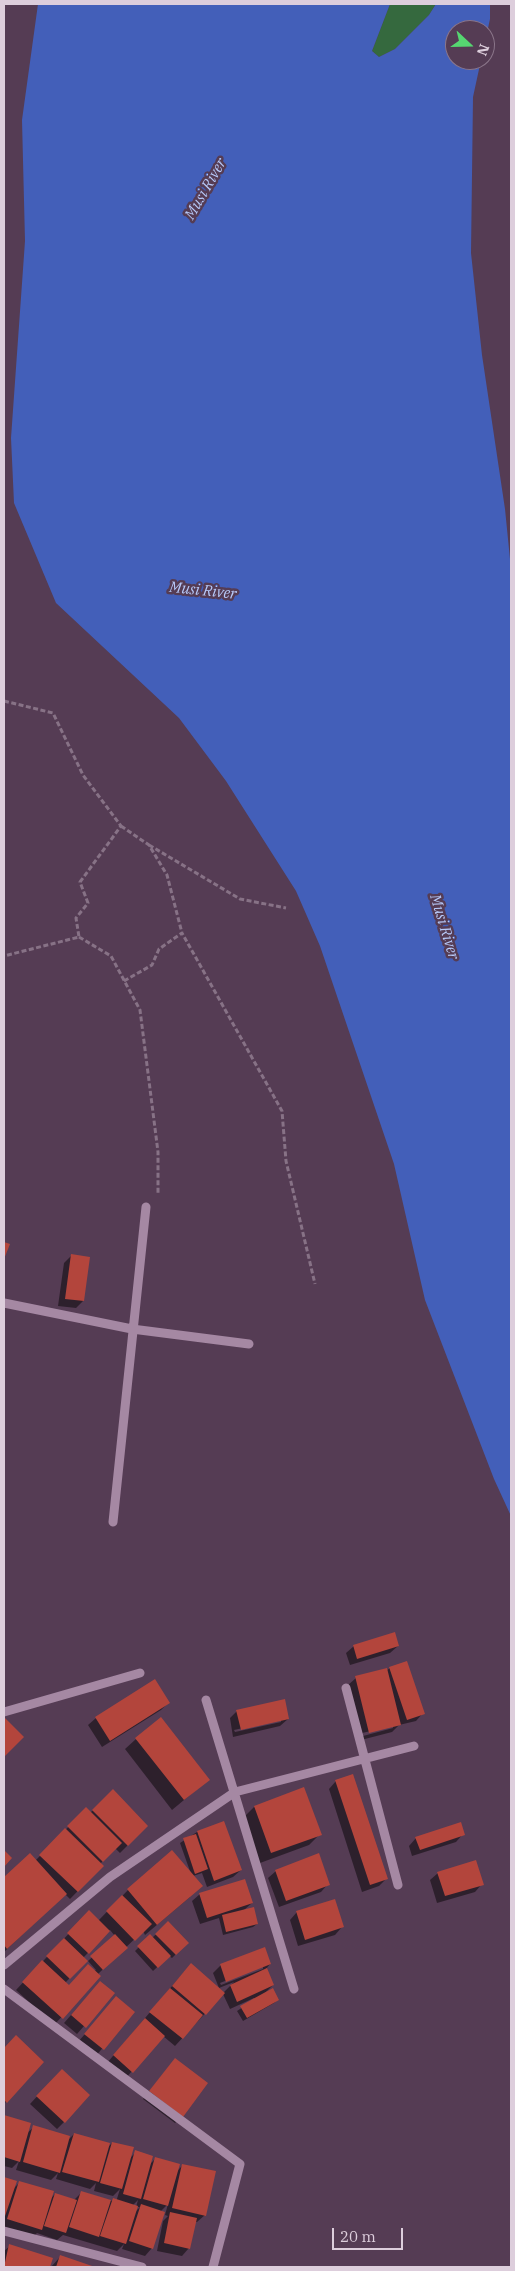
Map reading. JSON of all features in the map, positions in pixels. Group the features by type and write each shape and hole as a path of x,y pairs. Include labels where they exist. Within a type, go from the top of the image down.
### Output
{"street":[{"path":"113,1522 146,1207"},
{"path":"4,1303 132,1329 249,1344"},
{"path":"4,1712 140,1673"},
{"path":"346,1688 398,1886"},
{"path":"206,1700 294,1989"},
{"path":"4,1965 110,1877 235,1792 414,1746"},
{"path":"4,1990 240,2164 213,2267"},
{"path":"4,2231 142,2267"}],"path":[{"path":"4,701 54,713 83,775 120,826 240,899 286,908"},
{"path":"79,937 76,918 88,903 80,882 120,826"},
{"path":"149,845 167,875 182,933 282,1111 286,1161 315,1284"},
{"path":"124,981 152,965 159,949 182,933"},
{"path":"4,956 79,937 111,956 140,1010 158,1152 158,1193"}],"green space":[{"path":"390,4 436,4 429,15 395,49 379,57 372,51"}],"water":[{"name":"Musi River","path":"38,4 390,4 372,51 379,57 395,49 429,15 436,4 490,4 490,20 445,20 445,70 479,70 473,97 471,253 482,355 505,509 511,569 511,1516 494,1479 425,1300 394,1164 320,946 296,891 226,781 179,718 56,603 14,503 11,438 25,241 22,120"}],"building":[{"path":"4,1242 10,1244 4,1259"},
{"path":"71,1254 90,1257 84,1301 65,1299"},
{"path":"395,1632 399,1646 357,1659 353,1645"},
{"path":"407,1661 425,1714 407,1720 389,1667"},
{"path":"387,1668 401,1725 369,1733 355,1676"},
{"path":"155,1679 170,1703 110,1741 95,1717"},
{"path":"285,1699 289,1719 241,1730 236,1710"},
{"path":"161,1717 210,1780 184,1800 135,1738"},
{"path":"5,1718 24,1737 4,1757 4,1720"},
{"path":"353,1774 388,1879 370,1885 335,1780"},
{"path":"304,1787 322,1835 271,1853 254,1806"},
{"path":"113,1789 148,1826 128,1846 92,1810"},
{"path":"86,1807 122,1843 103,1862 67,1826"},
{"path":"224,1821 242,1870 214,1881 197,1831"},
{"path":"461,1822 465,1835 420,1850 415,1837"},
{"path":"65,1828 104,1866 78,1892 39,1855"},
{"path":"196,1834 208,1869 195,1874 183,1838"},
{"path":"4,1850 12,1858 4,1867"},
{"path":"172,1850 203,1886 157,1925 127,1889"},
{"path":"30,1853 67,1894 7,1949 4,1945 4,1877"},
{"path":"319,1853 330,1885 286,1901 275,1870"},
{"path":"476,1860 484,1885 445,1896 437,1872"},
{"path":"245,1879 253,1903 207,1918 199,1893"},
{"path":"122,1895 152,1924 135,1941 106,1911"},
{"path":"335,1899 344,1927 305,1940 296,1911"},
{"path":"254,1907 258,1924 226,1932 222,1915"},
{"path":"89,1910 110,1931 89,1954 67,1933"},
{"path":"168,1921 189,1943 176,1955 155,1934"},
{"path":"115,1934 128,1948 103,1970 90,1956"},
{"path":"150,1934 171,1956 158,1968 137,1946"},
{"path":"64,1938 88,1961 70,1979 46,1956"},
{"path":"265,1947 271,1964 226,1982 220,1964"},
{"path":"42,1960 69,1985 88,1964 101,1976 63,2019 22,1982"},
{"path":"191,1963 225,1993 206,2015 172,1986"},
{"path":"267,1968 274,1985 237,2002 230,1985"},
{"path":"100,1981 115,1993 86,2028 71,2015"},
{"path":"170,1988 203,2015 183,2039 149,2012"},
{"path":"273,1988 279,2000 247,2018 240,2006"},
{"path":"116,1996 135,2012 104,2050 84,2034"},
{"path":"145,2018 165,2036 133,2073 113,2055"},
{"path":"16,2035 44,2062 7,2103 4,2100 4,2048"},
{"path":"175,2058 208,2083 183,2117 149,2091"},
{"path":"62,2069 90,2095 65,2123 36,2096"},
{"path":"4,2115 31,2123 20,2162 4,2157"},
{"path":"33,2125 70,2136 60,2173 23,2162"},
{"path":"74,2133 110,2143 99,2182 62,2172"},
{"path":"112,2142 134,2147 122,2189 100,2183"},
{"path":"135,2150 153,2156 141,2199 123,2194"},
{"path":"155,2157 180,2164 168,2206 143,2199"},
{"path":"182,2164 216,2171 206,2216 172,2208"},
{"path":"4,2177 17,2181 4,2219"},
{"path":"19,2181 54,2191 42,2230 7,2219"},
{"path":"81,2191 111,2200 99,2237 69,2227"},
{"path":"55,2193 77,2200 66,2233 44,2226"},
{"path":"113,2198 138,2206 126,2244 100,2236"},
{"path":"141,2204 165,2212 153,2249 129,2241"},
{"path":"170,2212 197,2218 190,2249 164,2243"},
{"path":"9,2244 53,2258 50,2267 4,2267"},
{"path":"60,2255 95,2267 56,2267"}]}
